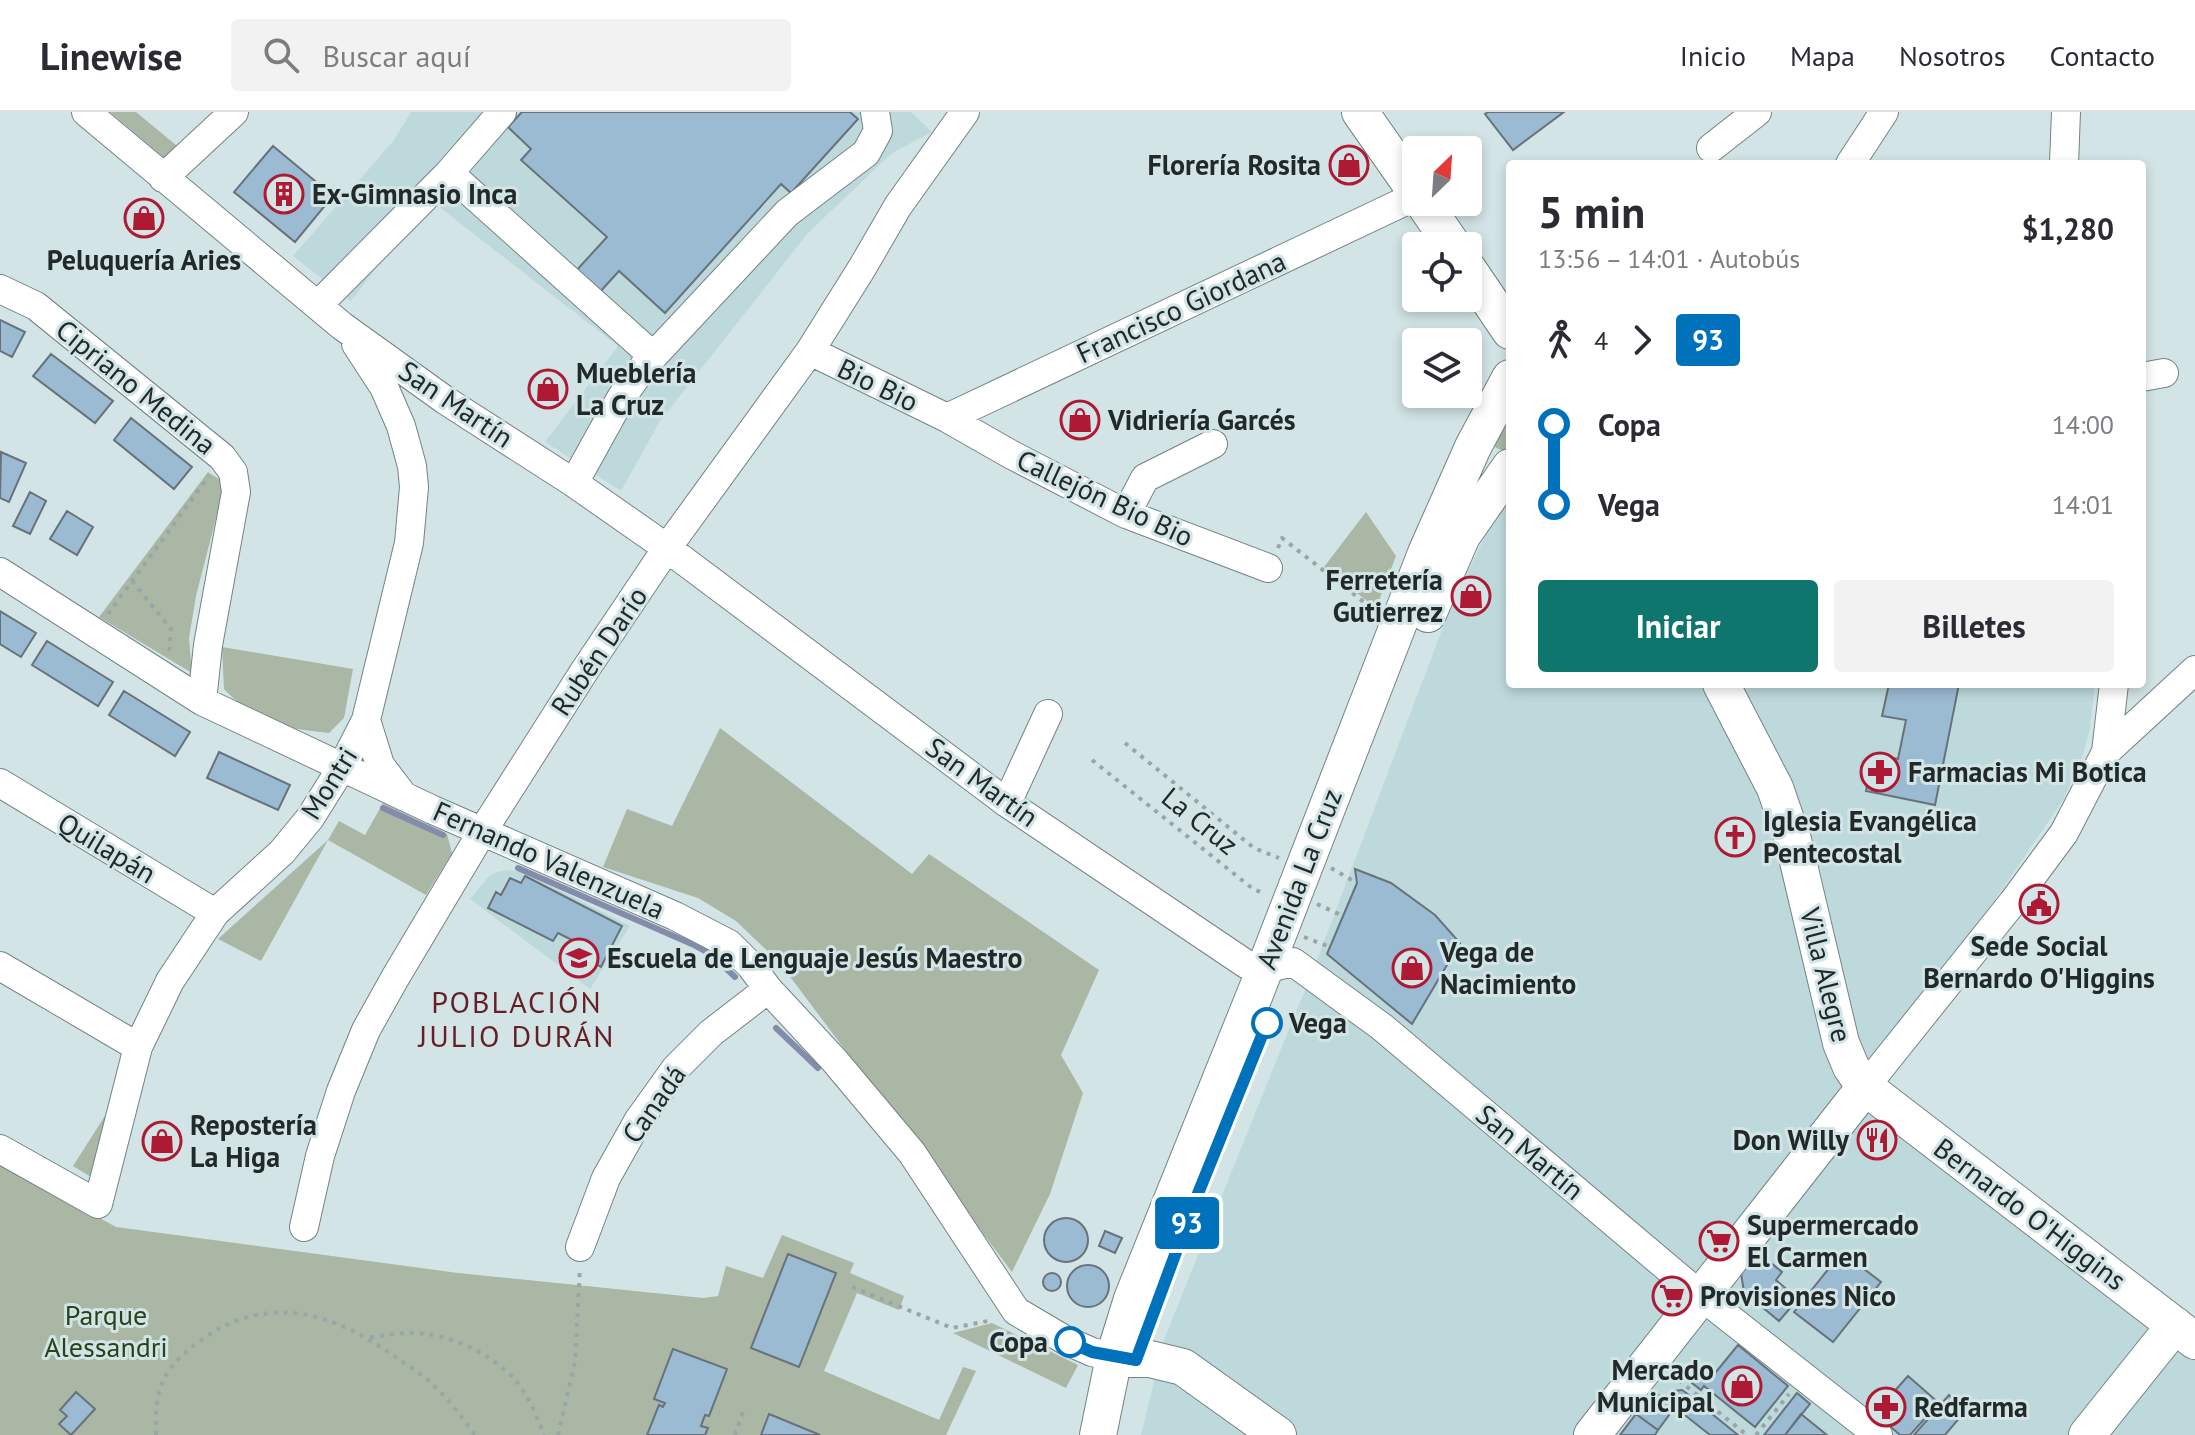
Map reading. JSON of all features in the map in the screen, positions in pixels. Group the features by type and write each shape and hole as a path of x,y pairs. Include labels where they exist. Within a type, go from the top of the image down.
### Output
{"main road":[{"path":"1360,112 1402,174"},
{"path":"1482,290 1506,325"},
{"name":"Avenida La Cruz","path":"1330,873 1397,628 1473,447 1506,385"},
{"path":"1473,447 1506,468"},
{"name":"Avenida La Cruz","path":"1098,1435 1124,1359 1195,1201 1330,873 1451,559 1474,516 1506,472"},
{"name":"Villa Alegre","path":"1729,688 1775,788 1793,840 1841,1043 1851,1067 1865,1087"},
{"path":"1592,1435 1865,1087"},
{"name":"Bernardo O'Higgins","path":"1865,1087 2185,1333"},
{"path":"2087,1435 2185,1333"},
{"path":"1124,1359 1166,1361 1183,1367 1278,1435"},
{"name":"Avenida La Cruz","path":"1122,1435 1124,1359"}],"street":[{"name":"San Martín","path":"86,112 342,326 445,400 574,483 667,548 1007,803 1246,964 1305,934 1382,1027 1701,1296 1878,1435"},
{"path":"163,178 234,112"},
{"path":"318,305 449,173 502,112"},
{"path":"574,483 621,398 653,356 787,213 866,153 878,131 875,112"},
{"name":"Rubén Darío","path":"304,1227 320,1156 366,1030 482,832 585,670 667,548 810,351 898,206 965,112"},
{"path":"1711,148 1757,112"},
{"path":"2064,160 2066,112"},
{"path":"1852,160 1873,117"},
{"path":"449,173 653,356"},
{"name":"Francisco Giordana","path":"947,418 1402,201"},
{"name":"Cipriano Medina","path":"0,289 36,306 222,457 233,472 236,492 208,645 202,701"},
{"name":"Montri","path":"0,1149 98,1204 138,1047 170,981 215,913 282,852 310,818 342,767 366,720 412,526 414,487 412,466 401,426 384,387 342,326"},
{"name":"Bio Bio","path":"810,351 947,418"},
{"path":"401,426 403,417 415,402 429,397 445,400"},
{"name":"Callejón Bio Bio","path":"947,418 1126,514 1268,568"},
{"path":"1126,514 1145,478 1213,444"},
{"name":"Fernando Valenzuela","path":"0,572 202,701 482,832 706,930 729,944 834,1060 912,1153 1016,1311 1065,1340 1092,1352 1124,1359"},
{"path":"1865,1087 2013,902 2064,833 2106,752 2195,670"},
{"path":"2106,752 2114,688"},
{"path":"1007,803 1048,714"},
{"name":"Fernando Valenzuela","path":"366,720 380,765 403,795"},
{"name":"Quilapán","path":"0,783 215,913"},
{"path":"0,966 138,1047"},
{"name":"Canadá","path":"580,1247 606,1178 638,1121 676,1068 711,1033 768,989"}],"path":[{"path":"95,632 222,457"},
{"path":"1268,568 1282,538 1397,628"},
{"path":"132,581 171,629 167,679"},
{"name":"La Cruz","path":"1125,743 1254,848 1330,873"},
{"name":"La Cruz","path":"1092,760 1305,934"},
{"path":"558,1435 575,1362 580,1247"},
{"path":"852,1287 952,1328 990,1321 1016,1311"},
{"path":"156,1435 157,1404 165,1372 181,1355 226,1326 247,1317 271,1313 311,1315 344,1325 367,1337 436,1387 475,1435"},
{"path":"367,1337 418,1333 442,1337 484,1355 515,1380 528,1399 544,1435"},
{"path":"1652,1358 1747,1435"},
{"path":"1756,1435 1803,1376"},
{"path":"735,1435 743,1412"}],"shaded area":[{"path":"411,112 911,112 932,132 892,153 808,233 660,421 621,491 545,442 618,346 429,199 351,301 293,256 394,140"},
{"path":"1506,505 1506,688 2095,688 2083,755 2063,800 1971,935 1869,1059 1852,1085 2195,1352 2195,1435 1141,1435 1165,1337 1317,960 1451,606 1493,520"},
{"name":"Escuela de Lenguaje Jesús Maestro","path":"509,870 524,872 630,926 590,989 470,899 488,877"}],"green space":[{"path":"110,112 136,112 188,155 175,167"},
{"path":"1506,414 1506,450 1496,448 1492,438"},
{"path":"208,472 225,483 196,596 189,638 192,673 99,617"},
{"path":"1366,512 1396,556 1376,608 1324,567"},
{"path":"222,647 353,669 344,718 329,733 284,726 260,717 224,689"},
{"path":"720,728 912,874 929,854 1099,970 1061,1055 1083,1093 1050,1194 1012,1272 779,962 736,921 698,898 603,867 627,809 672,826"},
{"path":"383,803 447,834 452,853 426,895 328,840 339,821 365,835"},
{"path":"328,840 261,961 218,939"},
{"path":"108,1111 91,1177 73,1166"},
{"name":"Parque Alessandri","path":"0,1163 116,1227 458,1273 703,1298 718,1296 726,1266 763,1278 782,1235 854,1263 850,1273 904,1296 899,1310 857,1293 824,1371 939,1420 963,1367 976,1371 946,1435 0,1435"},
{"path":"992,1323 1078,1365 1066,1388 953,1333"}],"building":[{"path":"522,112 850,112 858,119 791,193 781,184 665,313 619,271 599,293 575,272 607,237 521,160 531,149 508,127"},
{"path":"1564,112 1513,150 1485,114"},
{"name":"Ex-Gimnasio Inca","path":"273,146 333,196 295,242 234,192"},
{"path":"0,320 25,332 12,357 0,351"},
{"path":"51,354 113,401 95,423 33,376"},
{"path":"131,418 192,467 174,489 114,440"},
{"path":"1,452 26,463 9,502 0,498"},
{"path":"30,492 46,501 30,534 13,526"},
{"path":"67,511 93,527 77,555 50,539"},
{"path":"0,611 36,633 21,657 0,644"},
{"path":"47,641 113,682 98,706 32,665"},
{"path":"1888,688 1958,688 1935,805 1866,791 1873,754 1898,759 1906,720 1882,716"},
{"path":"124,691 190,732 175,756 109,715"},
{"path":"219,752 290,785 278,810 207,778"},
{"path":"1355,869 1391,883 1435,915 1460,943 1412,1024 1327,954 1357,883"},
{"name":"Escuela de Lenguaje Jesús Maestro","path":"525,876 622,926 601,967 569,950 574,941 558,933 553,941 488,908 496,892 501,895 510,878 521,883"},
{"path":"1066,1218 1081,1225 1088,1240 1081,1255 1066,1262 1051,1255 1044,1240 1051,1225"},
{"path":"1105,1231 1122,1238 1115,1253 1099,1246"},
{"path":"1758,1252 1782,1272 1776,1280 1798,1299 1779,1321 1744,1292 1741,1273"},
{"path":"1842,1252 1881,1282 1833,1342 1794,1312"},
{"path":"788,1254 836,1273 799,1367 751,1348"},
{"path":"1088,1265 1103,1271 1109,1286 1103,1301 1088,1307 1073,1301 1067,1286 1073,1271"},
{"path":"1052,1273 1061,1282 1052,1291 1043,1282"},
{"name":"Mercado Municipal","path":"1738,1345 1788,1386 1755,1427 1704,1386 1701,1390 1692,1383 1707,1365 1716,1372"},
{"path":"673,1349 727,1369 709,1416 705,1415 701,1426 708,1428 705,1435 647,1435 659,1405 663,1407 665,1403 654,1399"},
{"path":"1908,1376 1939,1403 1910,1435 1900,1435 1875,1413"},
{"path":"1682,1390 1738,1435 1710,1435 1666,1400 1673,1391"},
{"path":"1653,1391 1675,1407 1658,1430 1636,1414"},
{"path":"76,1392 95,1409 71,1435 59,1424 67,1416 60,1410"},
{"path":"1797,1393 1810,1404 1785,1435 1764,1435"},
{"path":"1949,1395 1966,1410 1945,1435 1914,1435"},
{"path":"769,1414 820,1435 761,1435"},
{"path":"1636,1414 1658,1430 1655,1435 1620,1435"},
{"path":"1801,1414 1827,1435 1785,1435"}],"waterway":[{"path":"383,808 443,835"},
{"path":"518,868 694,945 711,954 735,977"},
{"path":"776,1028 818,1068"}],"bus line":[{"name":"93","path":"1070,1342 1092,1352 1136,1360 1195,1201 1267,1023"}],"place":[{"name":"Florería Rosita","path":"1349,165"},
{"name":"Ex-Gimnasio Inca","path":"284,194"},
{"name":"Peluquería Aries","path":"144,218"},
{"name":"Mueblería La Cruz","path":"548,389"},
{"name":"Vidriería Garcés","path":"1080,420"},
{"name":"Ferretería Gutierrez","path":"1471,596"},
{"name":"Farmacias Mi Botica","path":"1880,772"},
{"name":"Iglesia Evangélica Pentecostal","path":"1735,837"},
{"name":"Sede Social Bernardo O'Higgins","path":"2039,904"},
{"name":"Escuela de Lenguaje Jesús Maestro","path":"579,958"},
{"name":"Vega de Nacimiento","path":"1412,968"},
{"name":"Vega","path":"1267,1023"},
{"name":"Don Willy","path":"1877,1140"},
{"name":"Repostería La Higa","path":"162,1141"},
{"name":"Supermercado El Carmen","path":"1719,1241"},
{"name":"Provisiones Nico","path":"1672,1296"},
{"name":"Copa","path":"1070,1342"},
{"name":"Mercado Municipal","path":"1742,1386"},
{"name":"Redfarma","path":"1886,1407"}],"district":[{"name":"POBLACIÓN JULIO DURÁN","path":"517,1020"}]}
